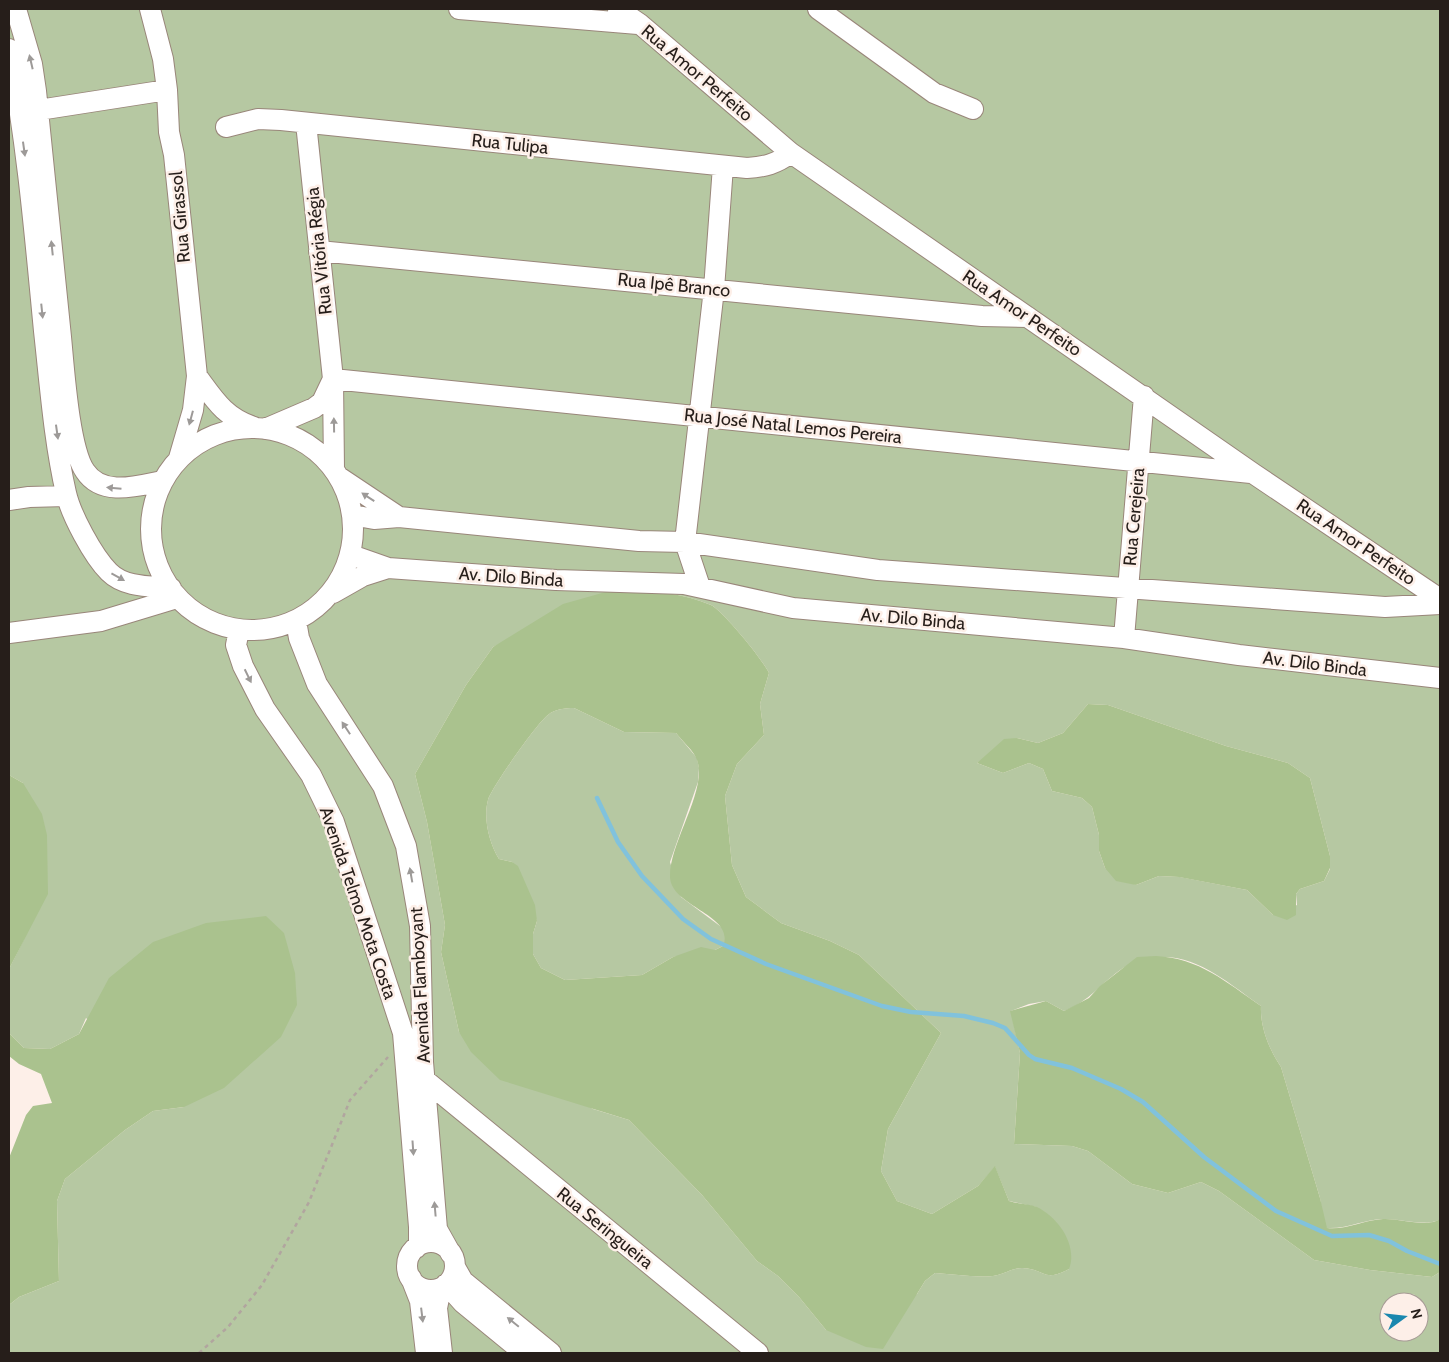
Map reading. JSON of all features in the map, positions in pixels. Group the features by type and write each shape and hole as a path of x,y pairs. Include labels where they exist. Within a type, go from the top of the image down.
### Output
{"street":[{"path":"16,9 32,64 28,111 50,384 66,496 79,525 110,573 124,582 174,593"},
{"name":"Rua Girassol","path":"150,9 167,90 169,132 174,156 197,376 193,410 179,458"},
{"path":"459,9 640,24"},
{"name":"Rua Amor Perfeito","path":"618,9 640,24 791,153 1254,474 1440,599"},
{"path":"818,9 934,93 972,109"},
{"path":"9,49 28,111 77,454 85,472 104,487 125,488 162,481"},
{"path":"28,111 167,90"},
{"name":"Rua Tulipa","path":"226,127 258,119 724,166 764,168 780,161 791,153"},
{"name":"Rua Vitória Régia","path":"306,123 333,379 336,473"},
{"path":"700,586 685,542 714,289 724,166"},
{"name":"Rua Ipê Branco","path":"320,251 982,316 1028,317"},
{"path":"197,376 227,413 237,422 300,440 313,448 336,473 400,517"},
{"path":"333,379 322,402 314,408 261,428 242,428 214,435 201,441 179,458 162,481 152,509 151,538 158,566 174,593 206,619 239,630 262,630 296,620 347,583 374,571 388,568"},
{"name":"Rua José Natal Lemos Pereira","path":"333,379 1254,474"},
{"name":"Rua Cerejeira","path":"1124,638 1144,396"},
{"path":"326,599 342,574 350,555 352,515 345,489 336,473"},
{"path":"9,500 29,497 66,496"},
{"path":"352,515 374,519 400,517 639,542 685,542 878,570 1385,607 1440,604"},
{"path":"350,555 388,568"},
{"name":"Av. Dilo Binda","path":"388,568 556,580 636,581 700,586 752,601 793,608 1124,638 1239,655 1440,678"},
{"path":"9,633 101,621 174,593"},
{"name":"Avenida Flamboyant","path":"296,620 298,638 317,684 383,786 406,846 420,926 425,1080 418,1112 420,1236 416,1248 408,1259 408,1272 411,1278"},
{"name":"Avenida Telmo Mota Costa","path":"239,630 236,645 243,666 265,709 311,775 334,822 404,1042"},
{"name":"Avenida Flamboyant","path":"404,1042 418,1112 437,1229 448,1273"},
{"name":"Rua Seringueira","path":"425,1080 758,1353"},
{"path":"418,1112 439,1103 452,1104"},
{"path":"416,1248 422,1244 435,1243 441,1245 448,1273 463,1303 524,1353"},
{"path":"411,1278 421,1288 434,1290 448,1273"},
{"path":"442,1353 437,1308 448,1273"},
{"path":"448,1273 463,1281 551,1353"},
{"path":"411,1278 420,1301 426,1353"}],"path":[{"path":"200,1353 228,1328 262,1285 309,1202 350,1100 404,1042"}],"green space":[{"path":"9,9 1440,9 1440,1219 1422,1223 1378,1219 1343,1227 1327,1228 1324,1226 1320,1198 1281,1067 1269,1045 1264,1030 1261,1006 1205,968 1174,958 1158,957 1123,968 1088,997 1064,1011 1046,1001 1029,1004 1011,1011 1020,1053 1014,1144 1072,1146 1088,1151 1132,1184 1168,1193 1201,1182 1219,1191 1314,1260 1370,1270 1432,1277 1440,1272 1440,1353 9,1353 9,1305 19,1297 59,1281 57,1201 65,1179 125,1130 153,1111 184,1107 86,1018 79,1034 50,1049 24,1048 9,1033 9,969 24,939 23,783 9,775","holes":["627,586 669,593 711,605 742,636 769,673 760,704 764,735 737,764 725,796 732,865 746,897 781,923 830,941 859,955 941,1033 888,1129 881,1171 897,1201 932,1214 978,1186 995,1167 1009,1201 1036,1207 1069,1269 1054,1275 1022,1268 986,1276 935,1273 925,1281 917,1294 826,1330 799,1297 778,1276 757,1261 702,1195 629,1120 593,1109 459,1032 441,952 445,925 427,822 415,774 466,685 493,647","1088,704 1108,705 1226,746 1288,763 1310,778 1330,856 1330,869 1324,881 1300,889 1296,894 1297,905 1273,915 1247,890 1180,877 1159,876 1136,885 1105,868 1099,851 1099,835 1092,807 1082,798 1052,791 1043,769 1029,763 1003,773 977,763 1017,738 1038,743 1063,733"]},
{"path":"627,586 691,598 717,609 759,658 769,673 760,704 764,735 737,764 725,796 732,865 746,897 781,923 830,941 859,955 941,1033 888,1129 881,1171 897,1201 932,1214 978,1186 995,1166 1009,1201 1037,1207 1053,1218 1065,1233 1071,1251 1069,1269 1054,1275 1022,1268 986,1276 935,1273 925,1281 883,1349 866,1347 826,1330 799,1297 778,1276 757,1261 702,1195 629,1120 500,1080 471,1052 459,1032 441,952 445,925 427,822 415,774 466,685 493,647 563,604","holes":["574,708 624,732 676,733 697,760 699,772 697,786 675,849 670,877 673,887 681,896 720,926 724,935 723,946 715,950 701,947 673,957 642,975 565,980 541,968 533,954 533,934 537,921 535,905 518,866 512,862 499,859 495,853 486,815 488,800 525,742 542,720 553,711"]},
{"path":"1088,704 1108,705 1226,746 1288,763 1310,778 1330,856 1330,868 1324,881 1300,889 1296,894 1296,915 1287,920 1273,915 1247,890 1179,877 1159,876 1136,885 1116,881 1105,868 1099,851 1099,835 1092,807 1082,798 1052,791 1043,769 1029,763 1003,773 977,763 1004,739 1017,738 1038,743 1063,733"},
{"path":"574,708 624,732 676,733 697,758 699,768 698,782 670,862 681,897 724,929 726,939 723,946 715,950 673,957 642,975 565,980 541,968 533,954 533,934 537,921 512,862 499,859 495,853 488,830 487,807 491,793 542,720 553,711"},
{"path":"9,775 23,783 42,814 47,835 48,894 9,969"},
{"path":"266,916 284,933 295,973 297,1005 281,1037 224,1088 184,1107 153,1111 125,1130 65,1179 57,1201 59,1281 19,1297 9,1305 9,1158 26,1115 33,1106 52,1103 41,1074 19,1064 9,1056 9,1033 24,1048 50,1049 79,1034 109,978 153,942 206,923"},
{"path":"1156,956 1186,961 1199,966 1224,980 1261,1006 1264,1030 1269,1045 1281,1067 1320,1198 1327,1228 1342,1228 1383,1219 1428,1223 1440,1219 1440,1272 1432,1277 1370,1270 1314,1260 1219,1191 1201,1182 1168,1193 1132,1184 1088,1151 1072,1146 1014,1144 1020,1053 1010,1011 1046,1001 1064,1011 1089,998 1100,986 1137,957"}],"waterway":[{"path":"597,798 618,842 642,876 683,919 711,939 766,964 882,1006 911,1012 964,1016 1005,1028 1029,1055 1035,1059 1072,1068 1121,1089 1143,1102 1204,1157 1276,1211 1332,1236 1369,1235 1389,1241 1407,1251 1440,1264"}]}
